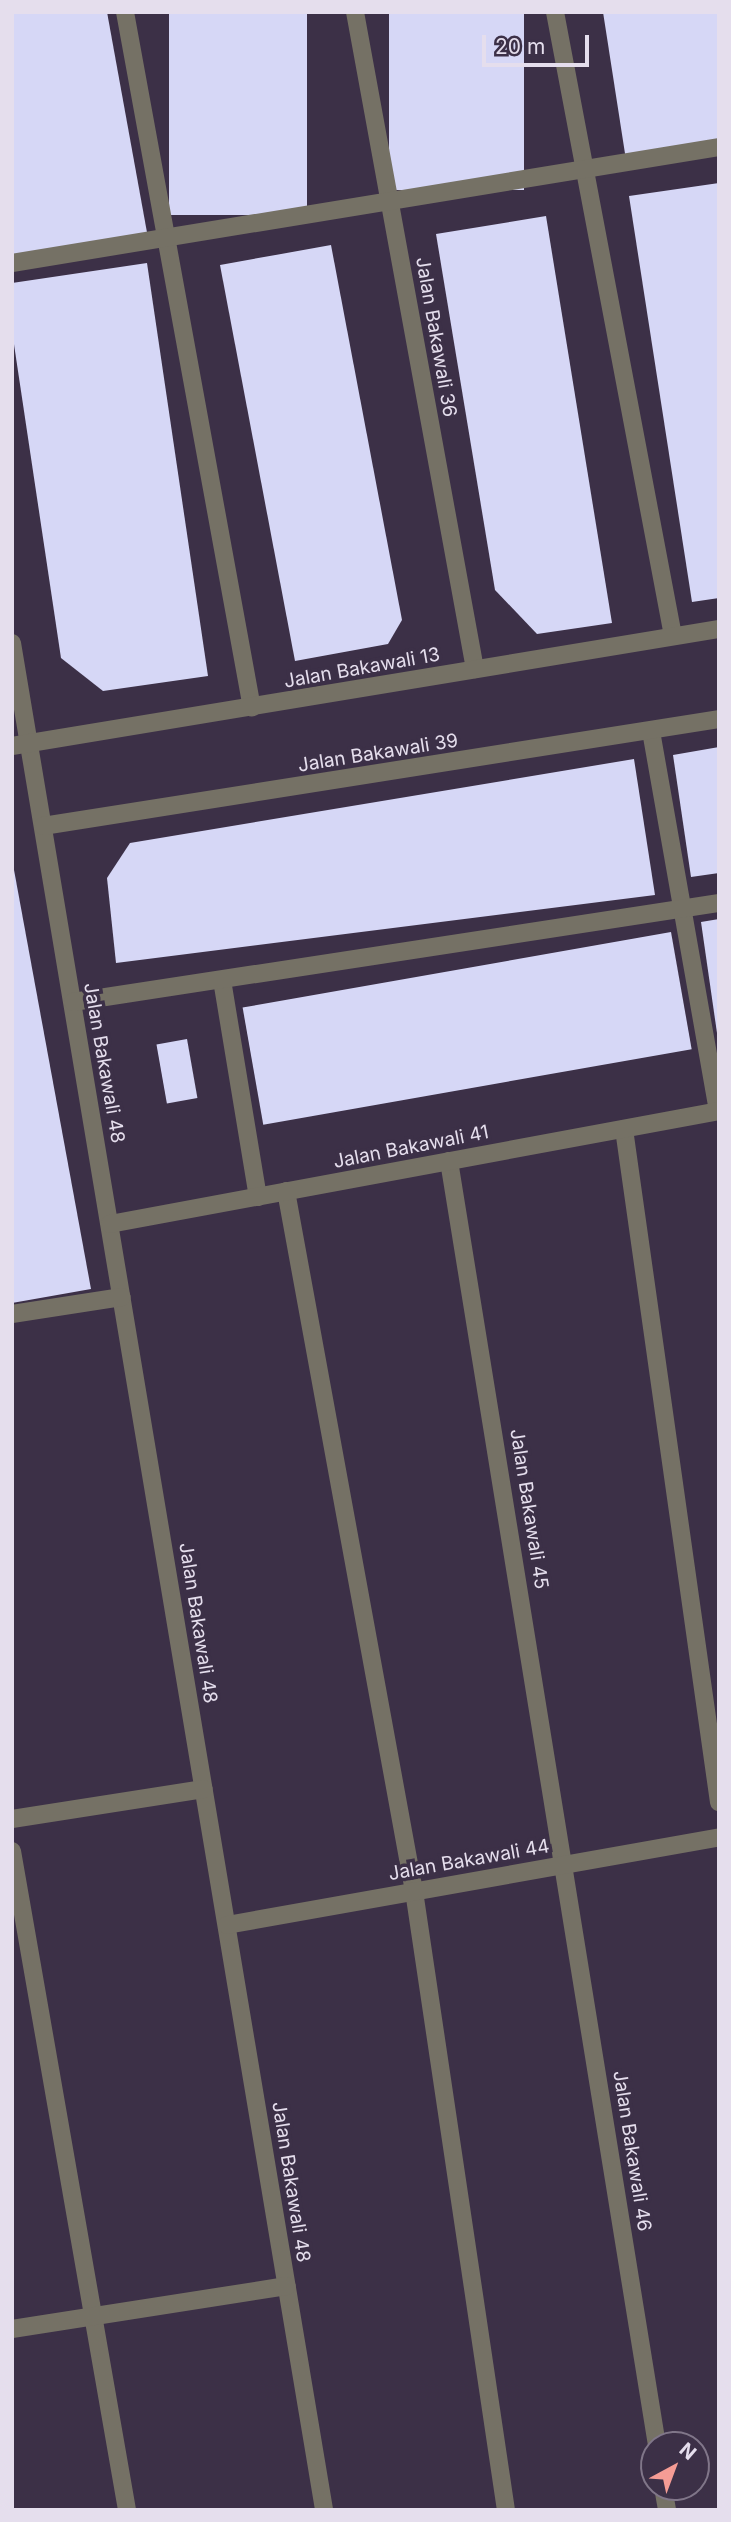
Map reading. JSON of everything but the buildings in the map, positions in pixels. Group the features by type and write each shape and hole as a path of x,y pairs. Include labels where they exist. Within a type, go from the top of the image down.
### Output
{"street":[{"path":"125,12 170,235 252,708"},
{"name":"Jalan Bakawali 36","path":"355,12 475,669"},
{"path":"555,12 673,636"},
{"path":"12,263 719,147"},
{"name":"Jalan Bakawali 13","path":"21,744 719,629"},
{"name":"Jalan Bakawali 48","path":"12,643 21,744 43,826 324,2510"},
{"name":"Jalan Bakawali 39","path":"43,826 719,719"},
{"path":"651,731 718,1111"},
{"path":"73,1002 719,903"},
{"path":"222,980 258,1197"},
{"name":"Jalan Bakawali 41","path":"110,1224 718,1111"},
{"path":"624,1129 719,1802"},
{"name":"Jalan Bakawali 45","path":"449,1161 566,1864"},
{"path":"286,1191 414,1891 506,2510"},
{"path":"12,1314 122,1297"},
{"path":"12,1819 204,1789"},
{"name":"Jalan Bakawali 44","path":"227,1925 719,1837"},
{"path":"12,1851 127,2510"},
{"name":"Jalan Bakawali 46","path":"566,1864 655,2431"},
{"path":"12,2329 287,2286"}]}
